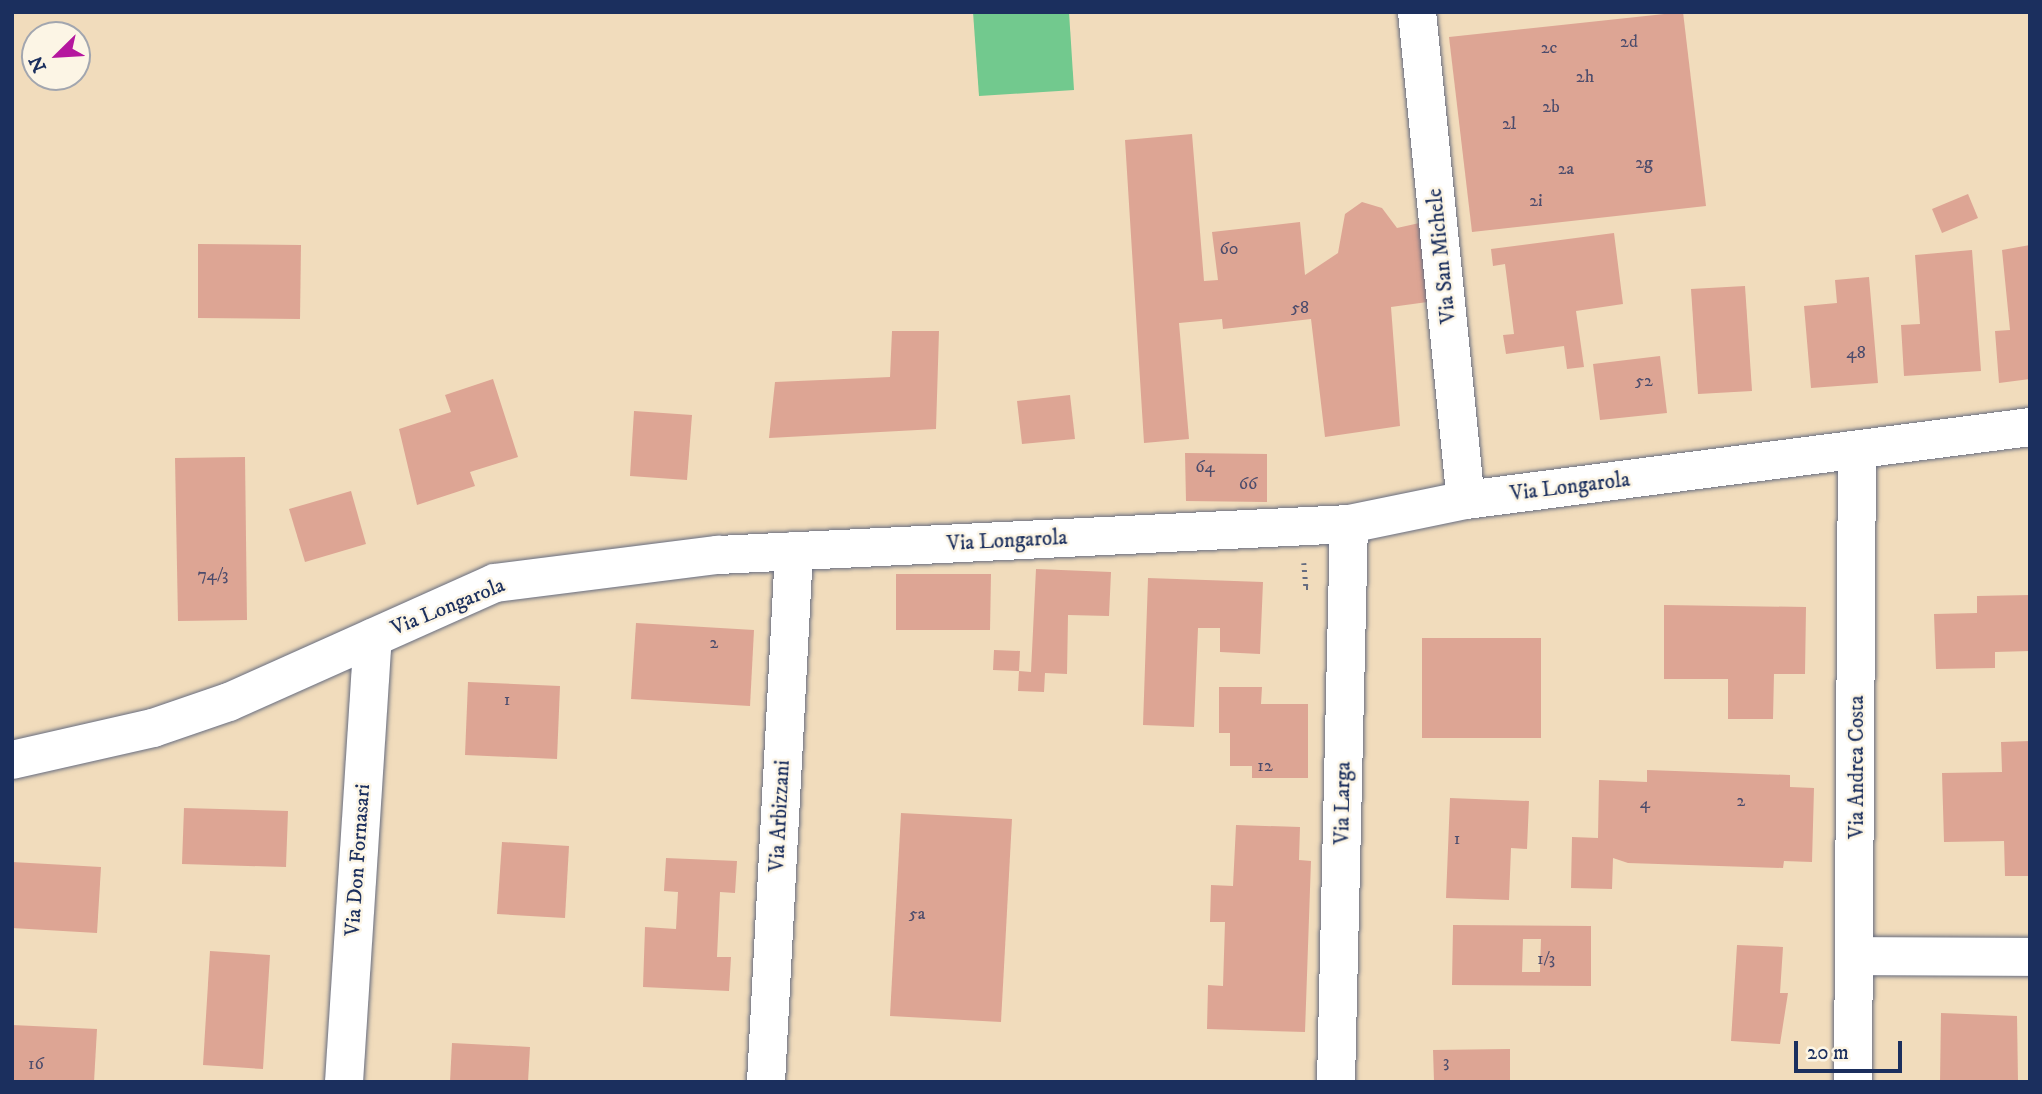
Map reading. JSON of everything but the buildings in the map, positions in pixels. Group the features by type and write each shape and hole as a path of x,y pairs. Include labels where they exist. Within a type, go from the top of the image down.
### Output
{"street":[{"name":"Via San Michele","path":"1417,12 1466,500"},
{"name":"Via Longarola","path":"12,760 153,728 229,702 495,583 718,555 1349,524 1466,500 1857,453 2030,428"},
{"name":"Via Andrea Costa","path":"1853,1082 1856,956 1857,453"},
{"name":"Via Larga","path":"1336,1082 1349,524"},
{"name":"Via Arbizzani","path":"766,1082 794,551"},
{"name":"Via Don Fornasari","path":"344,1082 373,638"},
{"path":"1856,956 2030,957"}],"green space":[{"path":"973,12 1069,12 1074,90 979,96"}]}
